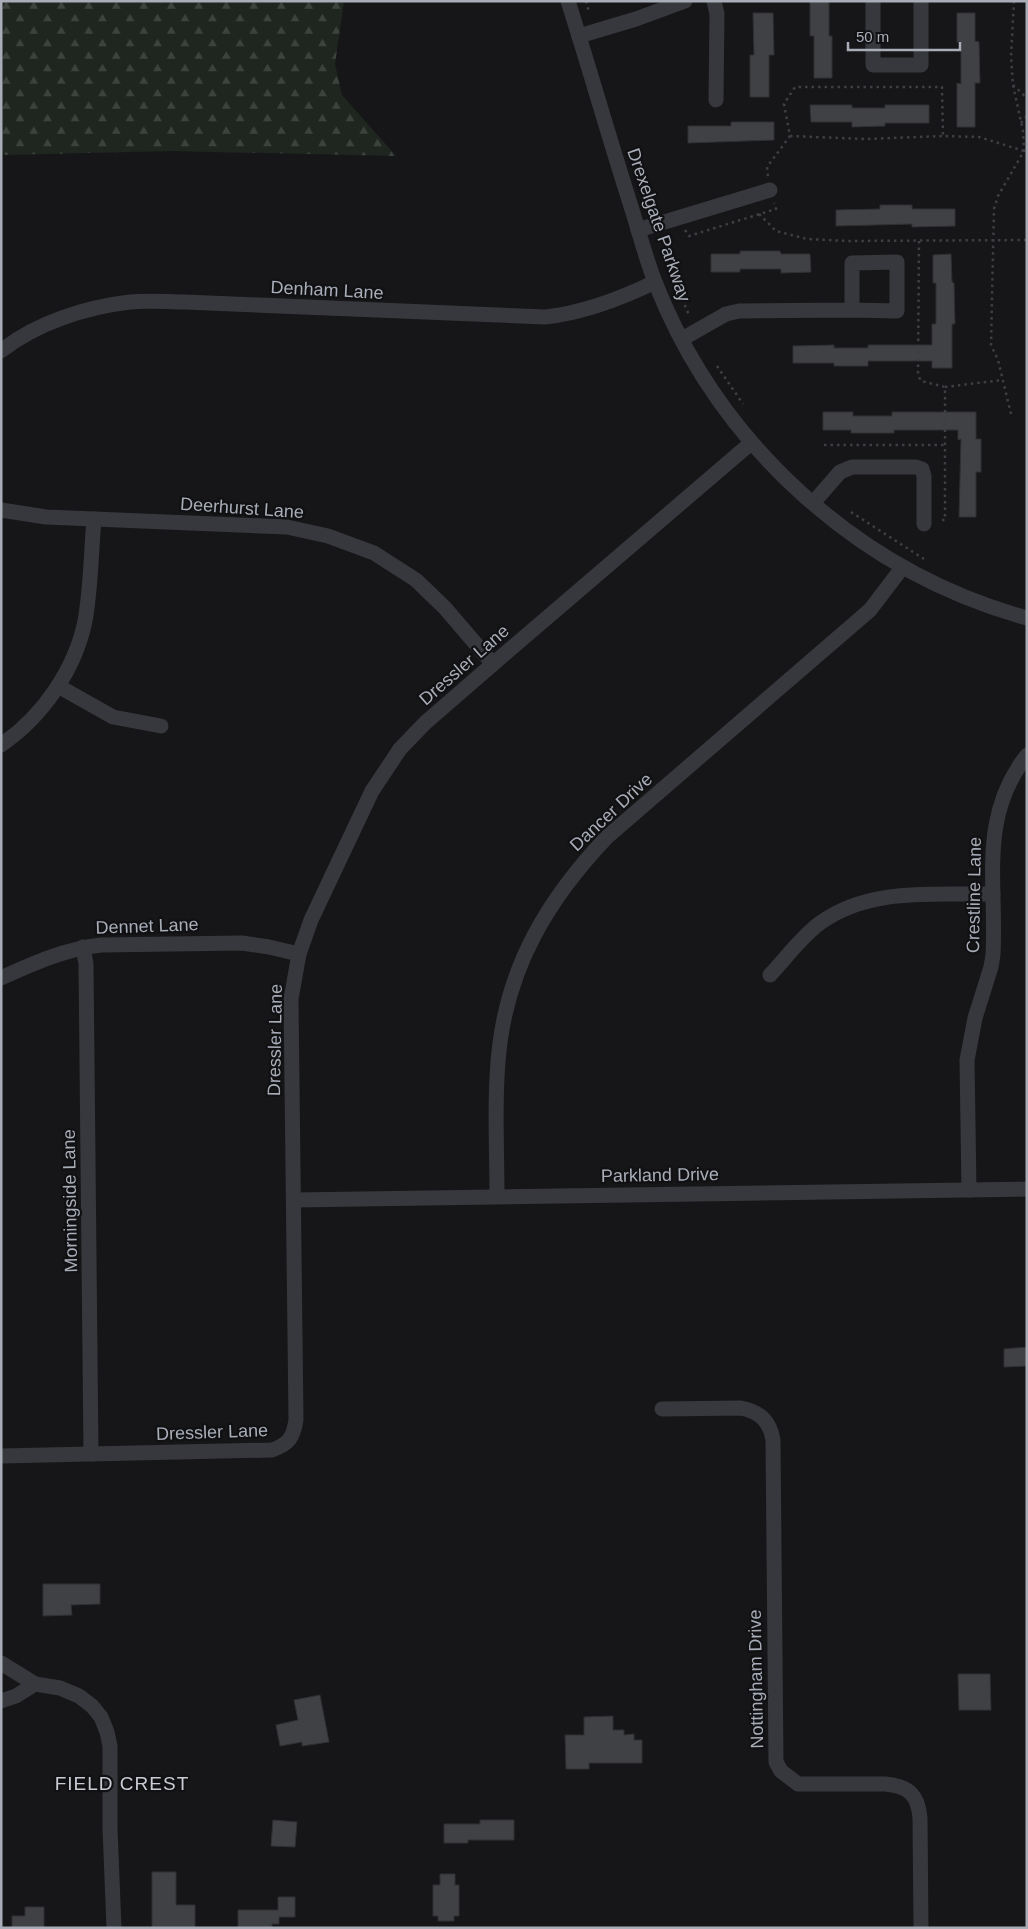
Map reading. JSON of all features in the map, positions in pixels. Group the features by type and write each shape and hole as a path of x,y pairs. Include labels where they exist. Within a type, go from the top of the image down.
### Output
{"street":[{"name":"Drexelgate Parkway","path":"568,1 655,282 682,339 716,396 751,443 786,479 853,535 902,568 965,598 1027,618"},
{"path":"579,36 644,17 685,1"},
{"path":"714,1 717,14 716,100"},
{"path":"873,1 873,65 921,65 921,1"},
{"path":"638,230 770,190"},
{"name":"Denham Lane","path":"1,351 42,327 72,315 131,302 184,302 544,317 579,312 639,290 655,282"},
{"path":"682,339 726,314 739,311 852,310"},
{"name":"Dressler Lane","path":"1,1456 272,1450 284,1446 290,1438 296,1420 292,999 298,954 329,882 372,791 391,760 425,723 751,443"},
{"path":"813,503 840,472 852,467 916,467 922,470 924,476 924,522"},
{"name":"Deerhurst Lane","path":"1,510 28,515 287,528 335,538 374,553 416,580 445,608 493,664"},
{"path":"1,745 35,716 58,686 74,655 84,623 88,600 94,519"},
{"name":"Dancer Drive","path":"497,1196 496,1094 506,1012 519,970 536,931 555,898 582,864 607,837 870,610 902,568"},
{"path":"58,686 112,717 161,726"},
{"name":"Crestline Lane","path":"969,1190 967,1060 975,1018 991,967 993,942 992,856 996,818 1007,788 1027,755"},
{"path":"770,975 818,924 856,904 881,897 898,895 993,894"},
{"name":"Dennet Lane","path":"1,978 46,957 83,947 118,944 242,943 298,954"},
{"name":"Morningside Lane","path":"83,947 86,964 91,1454"},
{"name":"Parkland Drive","path":"294,1200 1027,1189"},
{"name":"Nottingham Drive","path":"662,1409 741,1408 760,1414 771,1429 773,1440 776,1762 781,1771 798,1784 898,1785 915,1797 919,1806 920,1818 921,1928"},
{"path":"1,1663 34,1684 60,1688 80,1696 101,1717 110,1746 110,1828 114,1928"},
{"path":"1,1701 16,1696 34,1684"}],"path":[{"path":"586,1 588,10"},
{"path":"1011,414 998,360 991,345 994,209 998,196 1024,151 1021,123 1013,85 1011,56 1014,1"},
{"path":"1013,85 1027,98"},
{"path":"677,218 688,236 776,209 770,190 767,167 790,136 784,104 795,87 942,87 943,136"},
{"path":"1021,123 1027,116"},
{"path":"790,136 865,139 943,136 979,137 1024,151"},
{"path":"759,214 776,232 807,240 1027,240"},
{"path":"919,241 918,375 921,381 945,387 1002,380"},
{"path":"658,243 688,314"},
{"path":"715,363 745,407"},
{"path":"924,522 945,520 945,387"},
{"path":"824,445 945,445"},
{"path":"847,510 932,564"}],"green space":[{"path":"1,1 344,1 335,64 342,95 396,156 171,151 5,155 1,152"}],"building":[{"path":"810,1 829,1 829,36 832,36 832,78 814,78 814,36 810,36"},
{"path":"753,13 773,13 774,55 769,55 769,97 750,97 750,55 754,55"},
{"path":"957,13 975,13 975,41 979,42 980,83 975,83 975,127 957,127 957,83 961,84 961,42 957,42"},
{"path":"810,105 852,105 852,108 885,108 885,105 929,105 929,123 885,123 885,126 852,127 852,122 811,122"},
{"path":"731,122 774,122 774,140 688,143 688,126 731,126"},
{"path":"880,205 912,205 912,209 955,209 955,226 912,227 912,224 836,226 836,210 880,209"},
{"path":"740,251 780,251 781,254 810,254 811,272 781,273 781,269 740,269 740,272 711,272 711,254 740,254"},
{"path":"951,254 955,324 952,324 952,368 932,368 932,361 868,361 868,366 834,366 834,363 793,363 793,346 834,345 834,348 868,348 868,345 932,345 932,324 936,324 936,283 933,283 933,255"},
{"path":"823,412 853,412 853,416 892,416 892,412 976,412 976,439 981,439 981,472 976,472 976,517 959,517 961,439 958,440 958,430 894,430 894,433 851,433 851,430 823,430"},
{"path":"1027,1347 1027,1366 1004,1367 1004,1349"},
{"path":"43,1584 100,1584 100,1604 71,1605 72,1615 43,1616"},
{"path":"958,1674 990,1674 991,1710 959,1710"},
{"path":"320,1695 329,1742 302,1746 302,1742 280,1746 276,1725 298,1720 294,1700"},
{"path":"613,1716 613,1730 624,1730 624,1735 634,1734 634,1740 642,1740 642,1763 589,1763 589,1769 566,1769 565,1735 584,1735 584,1717"},
{"path":"273,1820 297,1822 295,1847 271,1846"},
{"path":"480,1820 514,1820 514,1840 468,1840 468,1843 444,1843 444,1824 480,1824"},
{"path":"152,1872 176,1872 176,1905 195,1905 195,1928 152,1928"},
{"path":"440,1874 455,1874 455,1885 459,1885 459,1916 454,1916 454,1921 438,1921 438,1916 433,1916 433,1885 440,1885"},
{"path":"278,1897 295,1897 295,1917 279,1917 279,1924 272,1924 272,1928 238,1928 238,1910 278,1910"},
{"path":"25,1907 44,1907 44,1928 12,1928 12,1916 25,1916"}],"district":[{"name":"FIELD CREST","path":"122,1783"}]}
